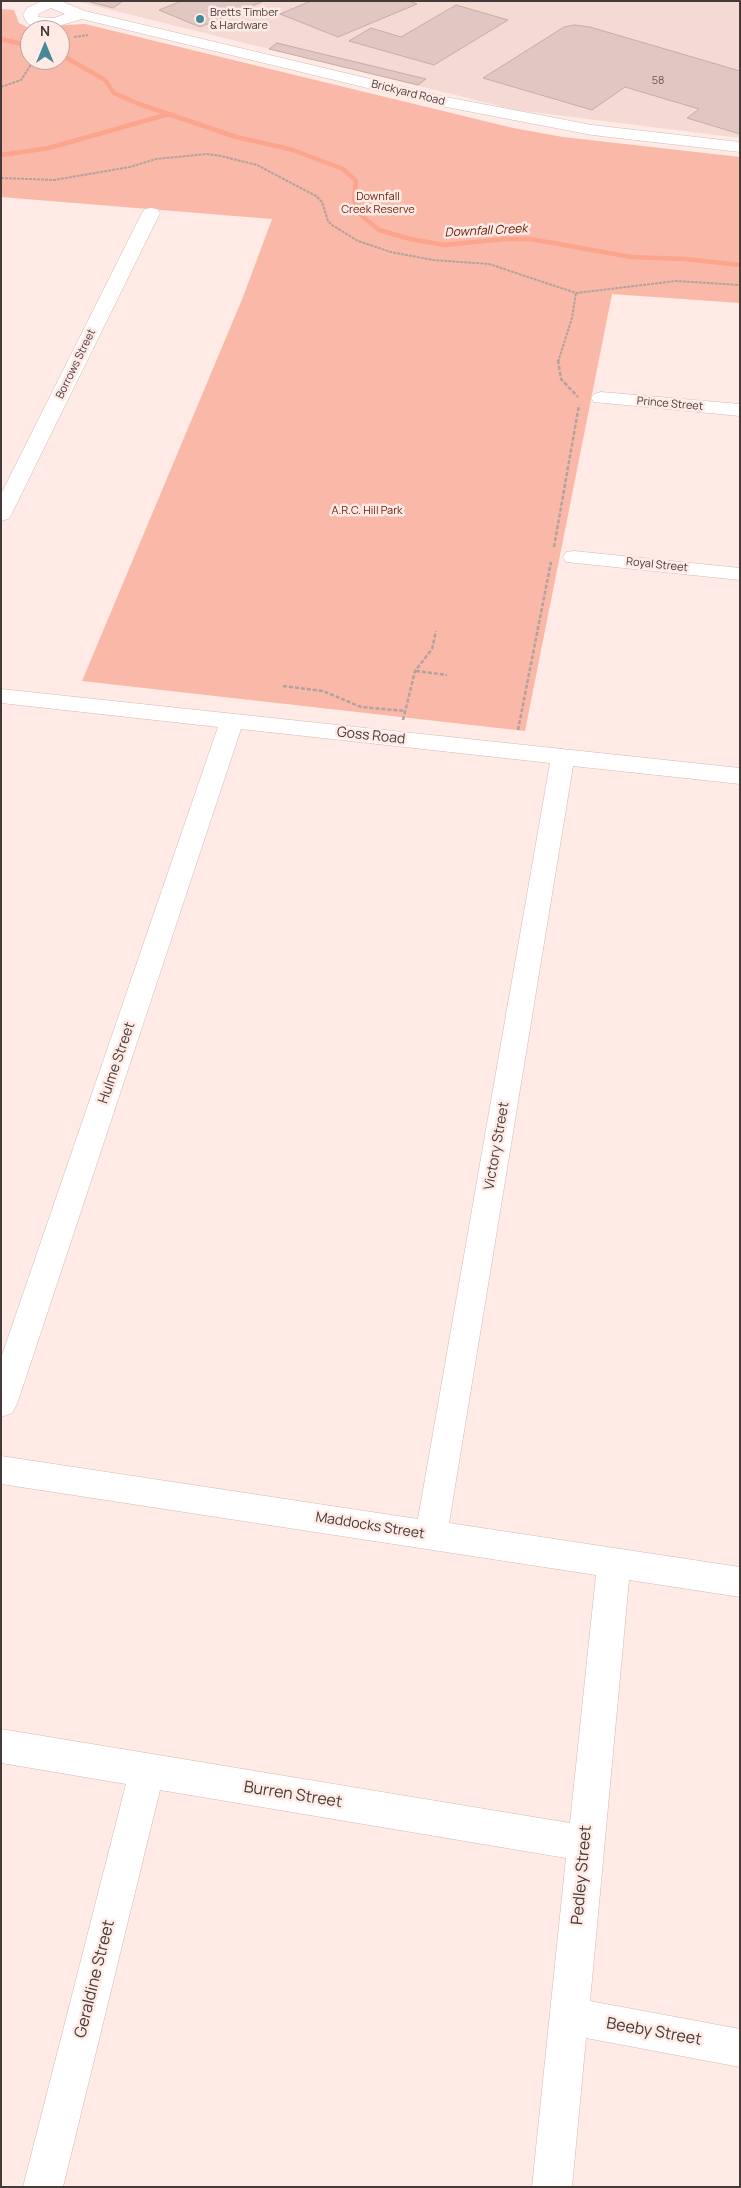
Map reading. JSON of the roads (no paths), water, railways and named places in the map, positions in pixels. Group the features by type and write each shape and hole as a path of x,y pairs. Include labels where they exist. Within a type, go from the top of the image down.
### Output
{"street":[{"name":"Brickyard Road","path":"81,14 55,22 38,23 32,20 30,15 32,11 51,2 81,14 446,102 592,130 740,148"},
{"name":"Borrows Street","path":"1,515 151,213"},
{"name":"Prince Street","path":"601,398 740,410"},
{"name":"Royal Street","path":"574,557 740,574"},
{"name":"Goss Road","path":"1,696 740,776"},
{"name":"Hulme Street","path":"1,1404 232,721"},
{"name":"Victory Street","path":"431,1536 563,757"},
{"name":"Maddocks Street","path":"1,1470 740,1582"},
{"name":"Pedley Street","path":"552,2187 614,1563"},
{"name":"Burren Street","path":"1,1746 585,1843"},
{"name":"Geraldine Street","path":"43,2187 147,1770"},
{"name":"Beeby Street","path":"569,2016 740,2048"}],"waterway":[{"name":"Downfall Creek","path":"1,39 20,44"},
{"name":"Downfall Creek","path":"70,60 105,80 114,93 169,114"},
{"path":"1,155 49,148 169,114"},
{"name":"Downfall Creek","path":"169,114 236,137 290,149 343,169 356,181 354,200 361,215 379,230 410,239 445,245 505,239 530,239 631,257 685,259 740,265"}],"place":[{"name":"Bretts Timber & Hardware","path":"200,19"}],"park label":[{"name":"Downfall Creek Reserve","path":"378,203"},
{"name":"A.R.C. Hill Park","path":"367,511"}]}
